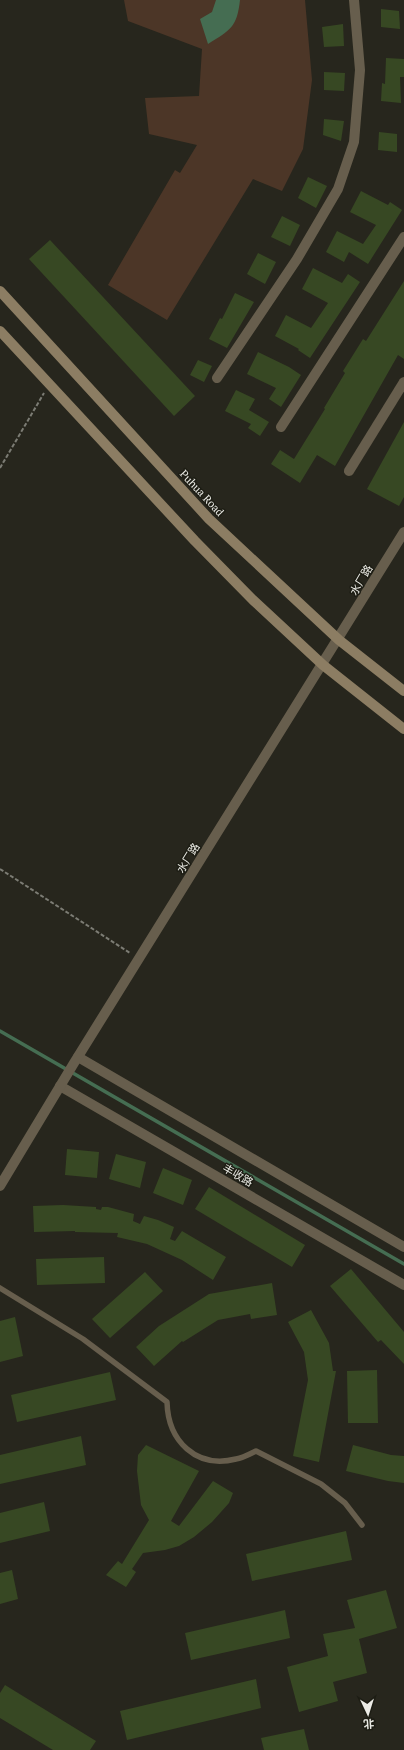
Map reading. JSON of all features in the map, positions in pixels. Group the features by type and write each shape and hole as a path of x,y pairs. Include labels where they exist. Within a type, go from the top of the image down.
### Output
{"main road":[{"name":"Puhua Road","path":"0,291 209,519 338,640 404,691"},
{"path":"0,331 195,541 253,600 323,664 404,729"}],"street":[{"path":"217,378 297,259 338,189 354,142 360,70 354,0"},
{"path":"281,427 404,237"},
{"path":"349,471 404,382"},
{"name":"水厂路","path":"60,1086 404,532"},
{"path":"76,1060 404,1247"},
{"path":"0,1186 60,1086"},
{"name":"丰收路","path":"60,1086 404,1285"}],"lane":[{"path":"0,1288 83,1339 167,1402 167,1414 176,1439 198,1458 219,1460 236,1459 256,1452 321,1484 345,1503 362,1525"}],"path":[{"path":"0,468 49,384"},
{"path":"0,868 139,959"}],"shaded area":[{"path":"124,0 305,0 312,80 303,149 282,191 253,179 167,320 108,285 175,170 180,173 197,145 149,134 145,98 199,96 202,49 128,21"},
{"path":"216,0 240,0 239,9 237,17 231,27 208,44 200,19 212,12"}],"building":[{"path":"381,9 399,11 400,29 381,27"},
{"path":"343,24 344,46 324,47 322,27"},
{"path":"386,58 404,59 404,77 400,77 401,103 381,101 382,83 385,84"},
{"path":"324,72 345,73 344,91 324,90"},
{"path":"324,119 344,121 341,141 323,135"},
{"path":"379,132 397,134 397,152 378,150"},
{"path":"308,177 327,186 316,208 298,198"},
{"path":"361,191 388,205 390,202 402,210 368,264 349,252 344,262 326,252 337,231 363,244 376,225 350,212"},
{"path":"282,216 300,225 290,246 271,237"},
{"path":"50,240 195,396 174,416 29,259"},
{"path":"258,253 276,262 265,284 247,274"},
{"path":"313,268 342,283 348,274 360,282 310,358 298,350 299,349 275,336 286,315 311,328 328,303 302,289"},
{"path":"404,281 404,359 398,355 335,466 317,455 300,483 271,464 280,450 294,459 325,409 324,408 345,373 343,371 363,339 366,341"},
{"path":"235,293 254,302 227,348 209,339 220,318 222,319"},
{"path":"258,352 289,367 301,375 281,407 269,399 276,388 247,374"},
{"path":"198,360 212,366 204,382 190,375"},
{"path":"236,390 255,399 249,410 269,422 260,436 248,428 251,424 225,411"},
{"path":"404,422 404,497 399,506 367,489"},
{"path":"67,1149 99,1152 97,1178 65,1175"},
{"path":"116,1154 146,1162 140,1188 109,1179"},
{"path":"163,1168 192,1180 183,1205 153,1193"},
{"path":"209,1187 305,1245 292,1267 195,1209"},
{"path":"63,1205 96,1207 96,1209 101,1210 102,1207 108,1207 134,1214 133,1221 140,1224 144,1216 158,1220 174,1227 170,1239 175,1241 182,1231 226,1257 213,1280 182,1260 147,1244 117,1237 118,1233 75,1231 34,1232 33,1206"},
{"path":"104,1257 105,1283 37,1285 36,1259"},
{"path":"351,1269 404,1332 404,1364 381,1340 378,1342 330,1286"},
{"path":"145,1272 163,1291 110,1338 92,1319"},
{"path":"272,1283 277,1315 251,1319 250,1314 218,1320 183,1342 182,1341 154,1366 136,1347 159,1326 209,1294"},
{"path":"311,1310 329,1343 333,1371 336,1371 319,1462 293,1456 308,1380 304,1352 288,1322"},
{"path":"15,1317 23,1356 0,1362 0,1321"},
{"path":"377,1370 378,1423 348,1423 347,1371"},
{"path":"110,1372 116,1400 17,1422 11,1395"},
{"path":"81,1436 86,1465 0,1484 0,1455"},
{"path":"146,1445 199,1471 171,1521 179,1526 213,1481 233,1493 229,1503 212,1522 194,1537 179,1546 165,1550 143,1553 132,1569 136,1572 126,1587 106,1575 118,1561 122,1564 149,1520 141,1505 137,1471 138,1455"},
{"path":"353,1445 391,1455 404,1456 404,1483 388,1481 346,1471"},
{"path":"44,1502 50,1531 0,1543 0,1513"},
{"path":"346,1531 352,1560 252,1581 246,1554"},
{"path":"12,1570 18,1599 0,1604 0,1573"},
{"path":"386,1590 397,1628 359,1639 367,1673 333,1682 338,1701 299,1712 287,1667 328,1656 323,1634 355,1628 347,1600"},
{"path":"285,1610 290,1638 191,1660 185,1633"},
{"path":"256,1679 261,1708 127,1740 120,1711"},
{"path":"5,1685 96,1741 90,1750 53,1750 0,1718 0,1693"},
{"path":"304,1729 309,1750 264,1750 261,1738"}],"waterway":[{"path":"0,1031 404,1264"}]}
